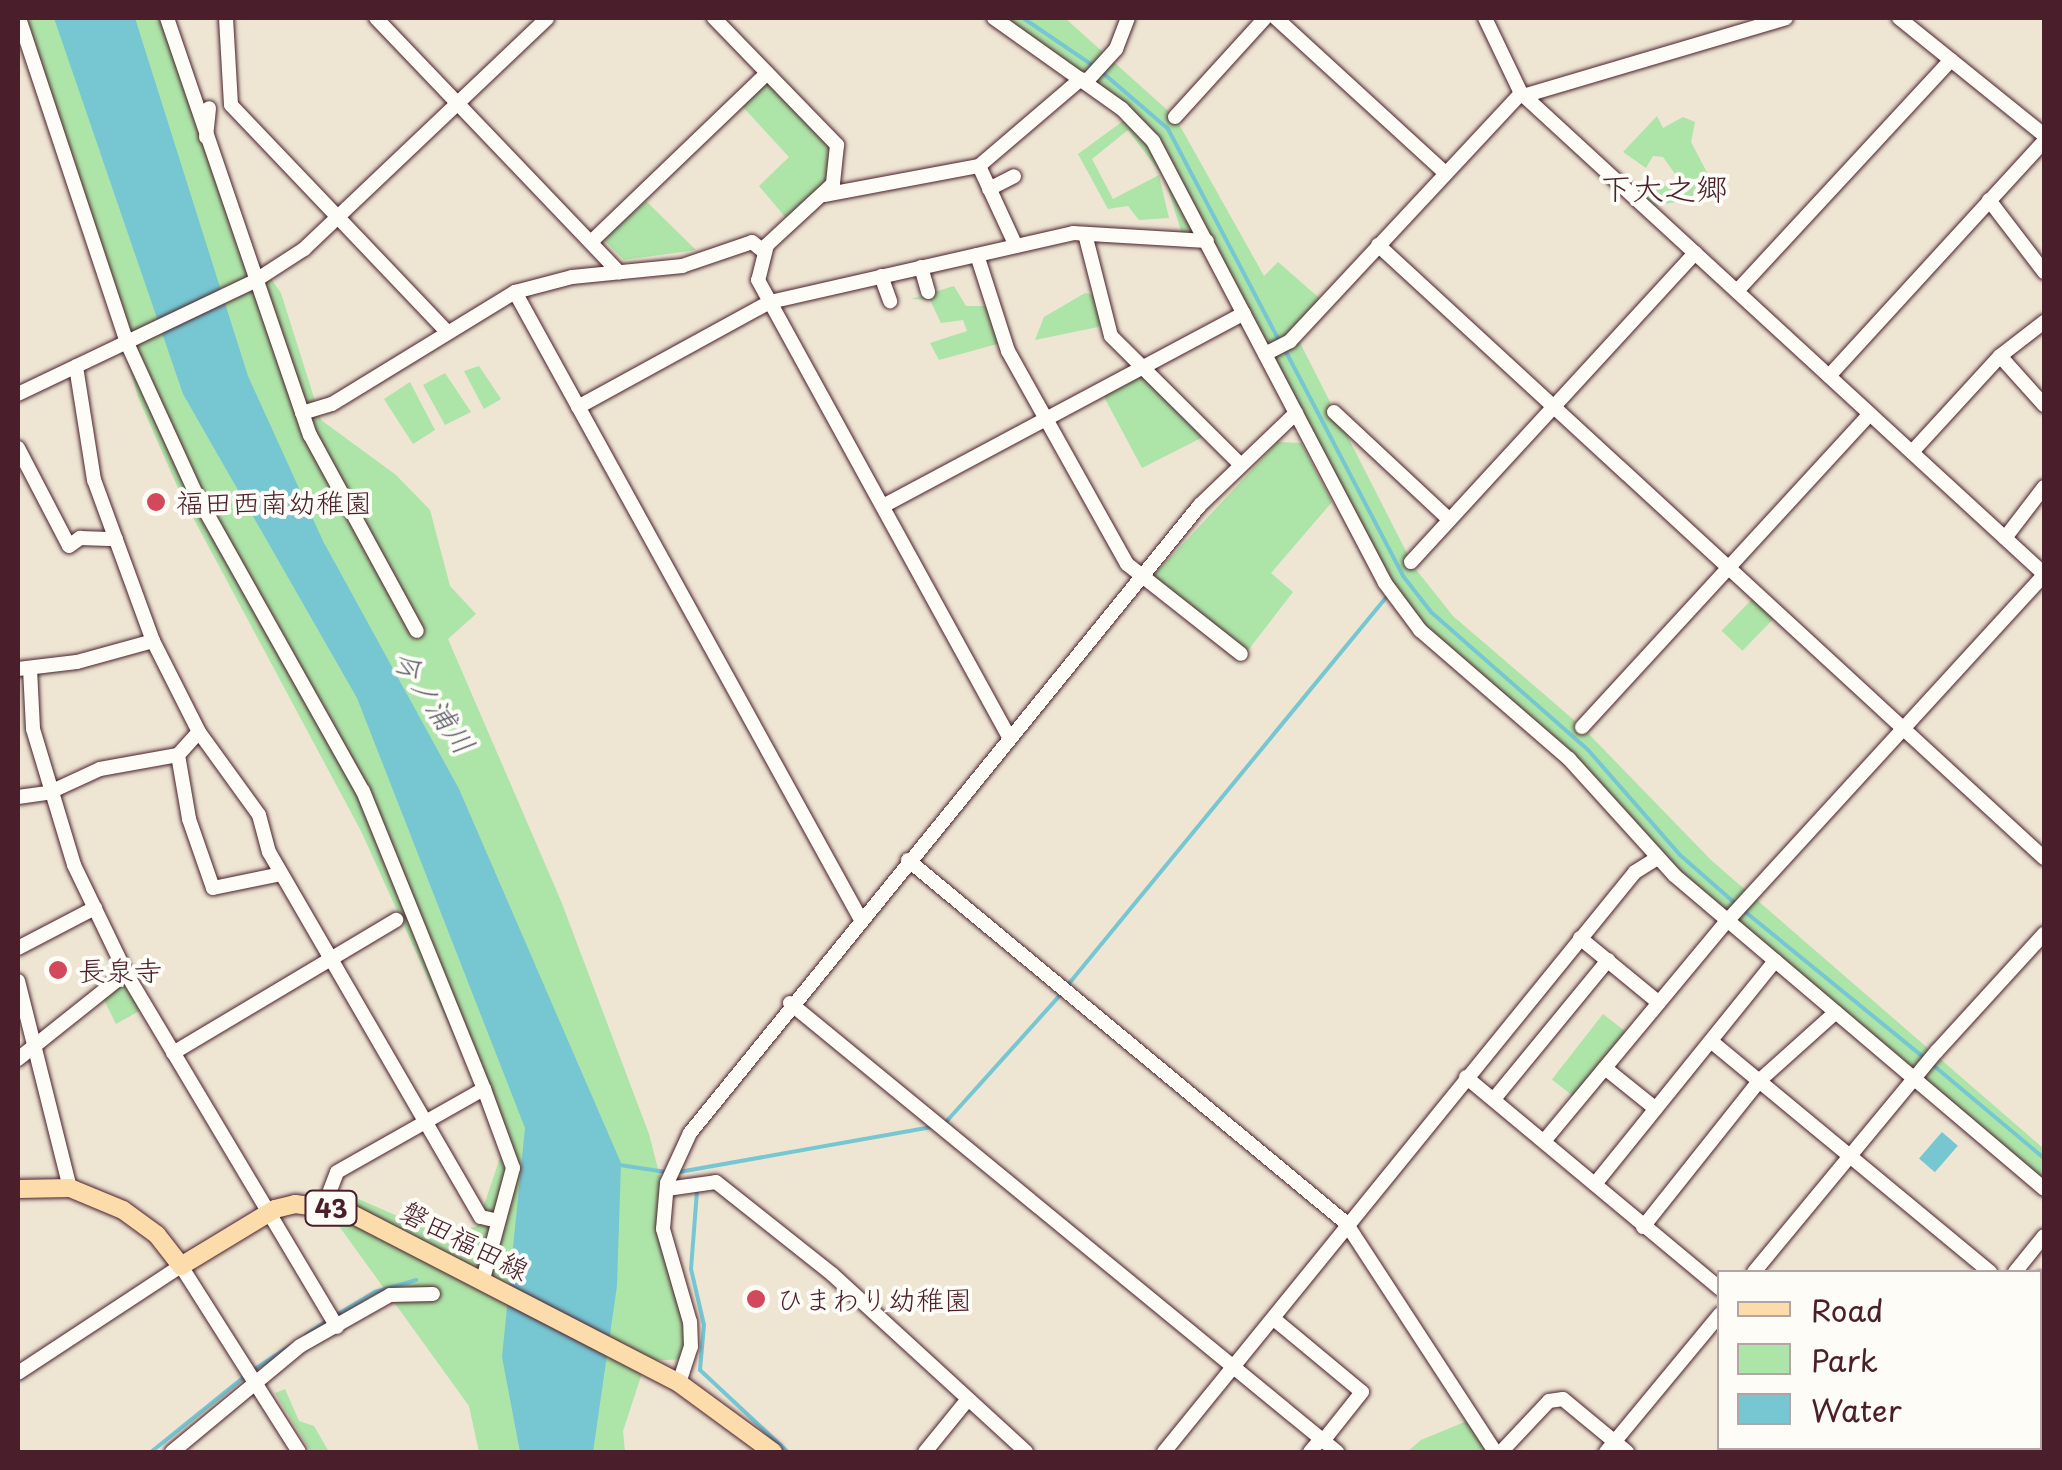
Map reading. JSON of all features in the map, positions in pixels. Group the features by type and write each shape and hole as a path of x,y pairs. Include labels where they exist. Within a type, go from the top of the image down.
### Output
{"main road":[{"path":"18,1190 70,1188 143,1222 181,1266"},
{"name":"磐田福田線","path":"181,1266 266,1214 295,1204 346,1211 679,1383 773,1452"}],"street":[{"path":"19,18 129,342 196,494 363,792 484,1089 513,1168 482,1279"},
{"path":"167,18 205,140 302,413 417,631"},
{"path":"226,18 230,106 446,331"},
{"path":"376,18 619,272"},
{"path":"18,394 254,282 339,218 547,18"},
{"path":"714,18 837,145 839,170 824,195 762,251 756,270 1009,737"},
{"path":"994,18 1083,80 1153,141 1406,613 1441,652 1569,759 1657,858 2044,1189"},
{"path":"824,195 979,166 1106,64 1128,18"},
{"path":"1175,117 1265,18"},
{"path":"1276,18 1445,173"},
{"path":"1485,18 1522,94 2044,575 1729,919 1545,1140"},
{"path":"1268,352 1290,342 1522,94 1786,18"},
{"path":"1829,376 2044,138 1899,18"},
{"path":"1737,291 1951,60"},
{"path":"591,242 768,73"},
{"path":"205,140 209,108"},
{"path":"979,166 984,190 1016,246"},
{"path":"984,190 1014,176"},
{"path":"1989,200 2044,272"},
{"path":"578,407 770,302 1085,234 1207,241"},
{"path":"1085,234 1103,320 1143,367 1238,462"},
{"path":"302,413 332,404 515,292 619,272 682,266 752,242 762,251"},
{"path":"1378,246 2044,858"},
{"path":"1411,562 1695,253"},
{"path":"976,255 1008,351 1127,564 1241,654"},
{"path":"921,267 928,292"},
{"path":"882,276 890,301"},
{"path":"515,292 860,918"},
{"path":"883,506 1244,313"},
{"path":"1912,452 2000,356 2044,322"},
{"path":"2000,356 2044,405"},
{"path":"76,366 94,480 154,641 198,732 242,786 281,874 480,1216 498,1221"},
{"path":"679,1383 691,1347 690,1322 663,1229 667,1188 690,1132 790,1003 1141,575 1238,462 1296,412"},
{"path":"1334,412 1450,520"},
{"path":"1582,727 1870,414"},
{"path":"18,448 69,546 80,538 116,539"},
{"path":"2005,538 2041,497"},
{"path":"154,641 24,669 48,793 126,974 336,1327"},
{"path":"18,797 48,793 100,769 178,755 198,732"},
{"path":"178,755 190,818 213,888 281,874"},
{"path":"1164,1452 1580,938 1635,872 1657,858"},
{"path":"908,860 1346,1223 1498,1452 1550,1400 1564,1400 1616,1449 1717,1318"},
{"path":"18,948 95,908"},
{"path":"172,1053 396,920"},
{"path":"1756,1270 1915,1078 2044,934"},
{"path":"1580,938 1659,1003"},
{"path":"1494,1099 1608,960"},
{"path":"1594,1184 1775,961"},
{"path":"18,1059 126,974"},
{"path":"18,981 32,1051 70,1188"},
{"path":"790,1003 1337,1452"},
{"path":"1643,1227 1759,1082 1836,1012"},
{"path":"1712,1042 1988,1270"},
{"path":"1606,1068 1656,1109"},
{"path":"1466,1077 1717,1287"},
{"path":"324,1206 338,1172 484,1089"},
{"path":"667,1188 716,1182 832,1274 1026,1452"},
{"path":"2022,1270 2044,1236"},
{"path":"18,1372 181,1266 299,1452"},
{"path":"172,1452 300,1346 390,1295 433,1294"},
{"path":"1274,1319 1362,1392 1310,1452"},
{"path":"925,1452 968,1399"}],"green space":[{"path":"28,18 169,18 234,227 281,293 321,420 396,475 430,510 450,586 476,614 448,639 561,901 649,1134 666,1200 687,1359 646,1361 623,1431 625,1452 479,1452 469,1406 331,1215 354,1197 443,1236 477,1226 504,1146 361,831 182,497 138,397"},
{"path":"1002,18 1065,18 1175,117 1264,276 1278,262 1325,303 1296,335 1414,567 1453,616 1582,727 1711,860 2044,1149 2044,1188 1723,918 1573,756 1413,622 1197,234 1182,234 1165,179 1128,130 1092,159 1113,199 1159,175 1169,218 1139,220 1128,206 1108,209 1078,154 1123,121 1147,142 1137,122"},
{"path":"771,76 837,145 836,176 786,218 759,186 789,157 742,106"},
{"path":"1657,116 1663,128 1683,117 1695,122 1691,142 1711,180 1695,198 1646,208 1638,201 1642,184 1668,186 1678,178 1663,157 1653,156 1646,168 1623,152"},
{"path":"646,201 696,250 624,260 603,239"},
{"path":"954,286 966,306 989,306 1001,343 939,360 930,343 967,331 963,320 941,323 930,300 911,299"},
{"path":"1085,293 1094,295 1103,320 1098,327 1035,340 1044,317"},
{"path":"479,366 501,399 484,409 464,371"},
{"path":"1143,367 1205,436 1142,468 1102,393"},
{"path":"445,373 471,412 445,425 423,385"},
{"path":"410,382 435,430 413,444 384,399"},
{"path":"1278,442 1301,443 1332,502 1271,573 1293,592 1246,653 1152,577"},
{"path":"1757,594 1778,614 1742,651 1722,631"},
{"path":"126,973 143,1009 116,1024 101,994"},
{"path":"1603,1014 1627,1033 1576,1098 1552,1079"},
{"path":"285,1389 299,1421 314,1426 329,1452 311,1452 275,1393"},
{"path":"1467,1421 1495,1452 1407,1452 1421,1440"}],"water":[{"path":"54,18 135,18 248,376 323,541 459,789 621,1163 617,1286 593,1452 520,1452 502,1357 525,1128 357,698 183,394"},
{"path":"1942,1132 1958,1146 1935,1172 1919,1158"}],"waterway":[{"path":"1023,18 1095,67"},
{"path":"1103,73 1168,129 1279,340"},
{"path":"1284,348 1403,576 1431,612 1589,751 1680,855 1736,904"},
{"path":"1067,986 1388,595"},
{"path":"1743,910 1926,1059"},
{"path":"945,1123 1061,994"},
{"path":"1933,1065 2044,1158"},
{"path":"679,1172 936,1126"},
{"path":"620,1165 665,1172"},
{"path":"697,1191 691,1269 704,1325 700,1370 788,1452"},
{"path":"335,1316 375,1292 416,1280"},
{"path":"306,1335 327,1321"},
{"path":"252,1371 290,1346"},
{"path":"151,1452 244,1377"}],"place":[{"name":"福田西南幼稚園","path":"156,502"},
{"name":"長泉寺","path":"58,970"},
{"name":"ひまわり幼稚園","path":"756,1299"}],"district":[{"name":"下大之郷","path":"1664,187"}],"water label":[{"name":"今ノ浦川","path":"434,701"}]}
